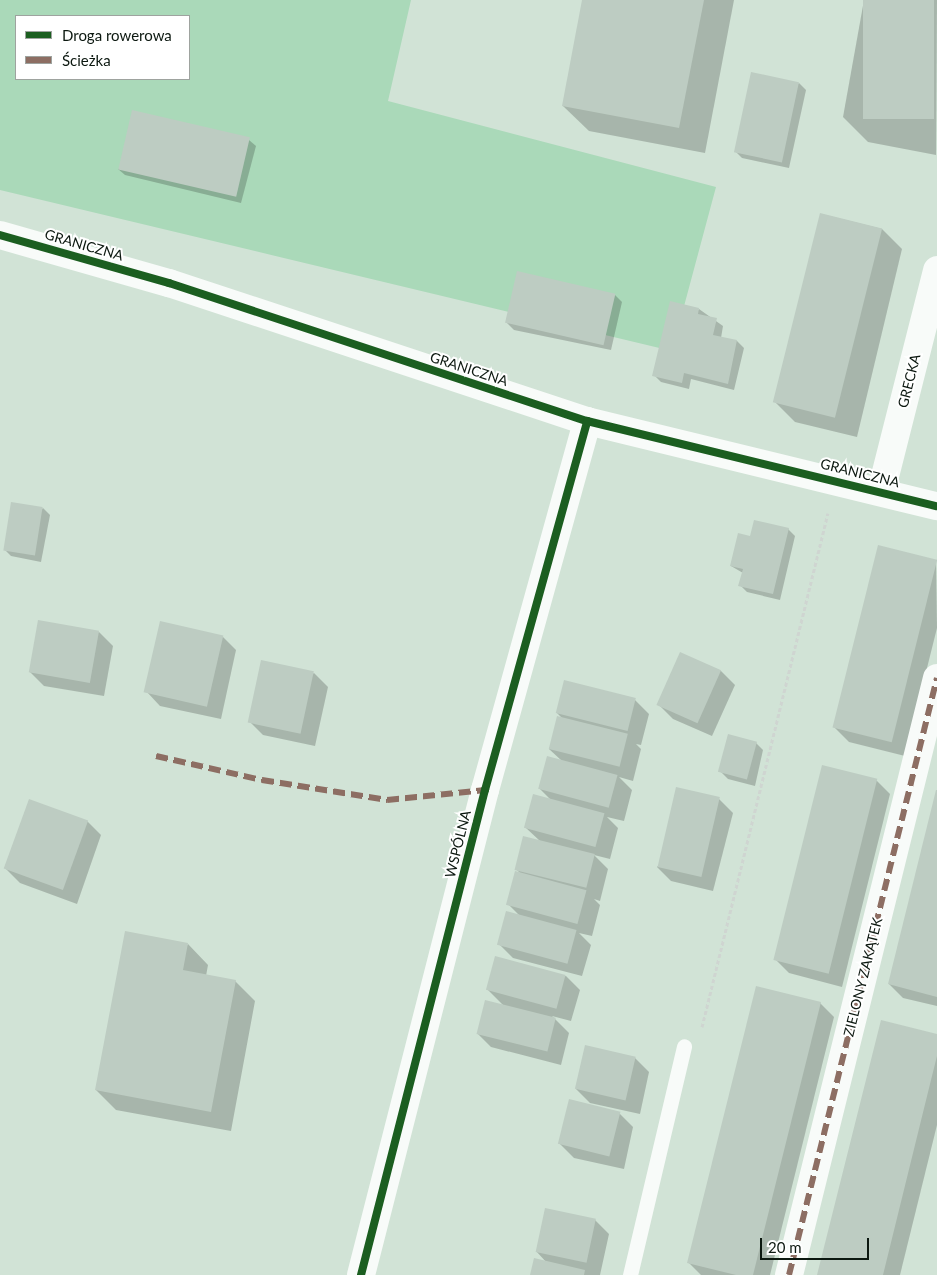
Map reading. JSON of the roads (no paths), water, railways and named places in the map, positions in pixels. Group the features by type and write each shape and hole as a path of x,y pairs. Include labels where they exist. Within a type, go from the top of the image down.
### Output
{"street":[{"name":"GRANICZNA","path":"0,234 169,283 588,421 937,506"},
{"name":"GRECKA","path":"881,492 937,270"},
{"name":"WSPÓLNA","path":"361,1275 484,790 588,421"},
{"name":"ZIELONY ZAKĄTEK","path":"789,1275 937,678"}],"lane":[{"path":"630,1275 684,1046"}]}
